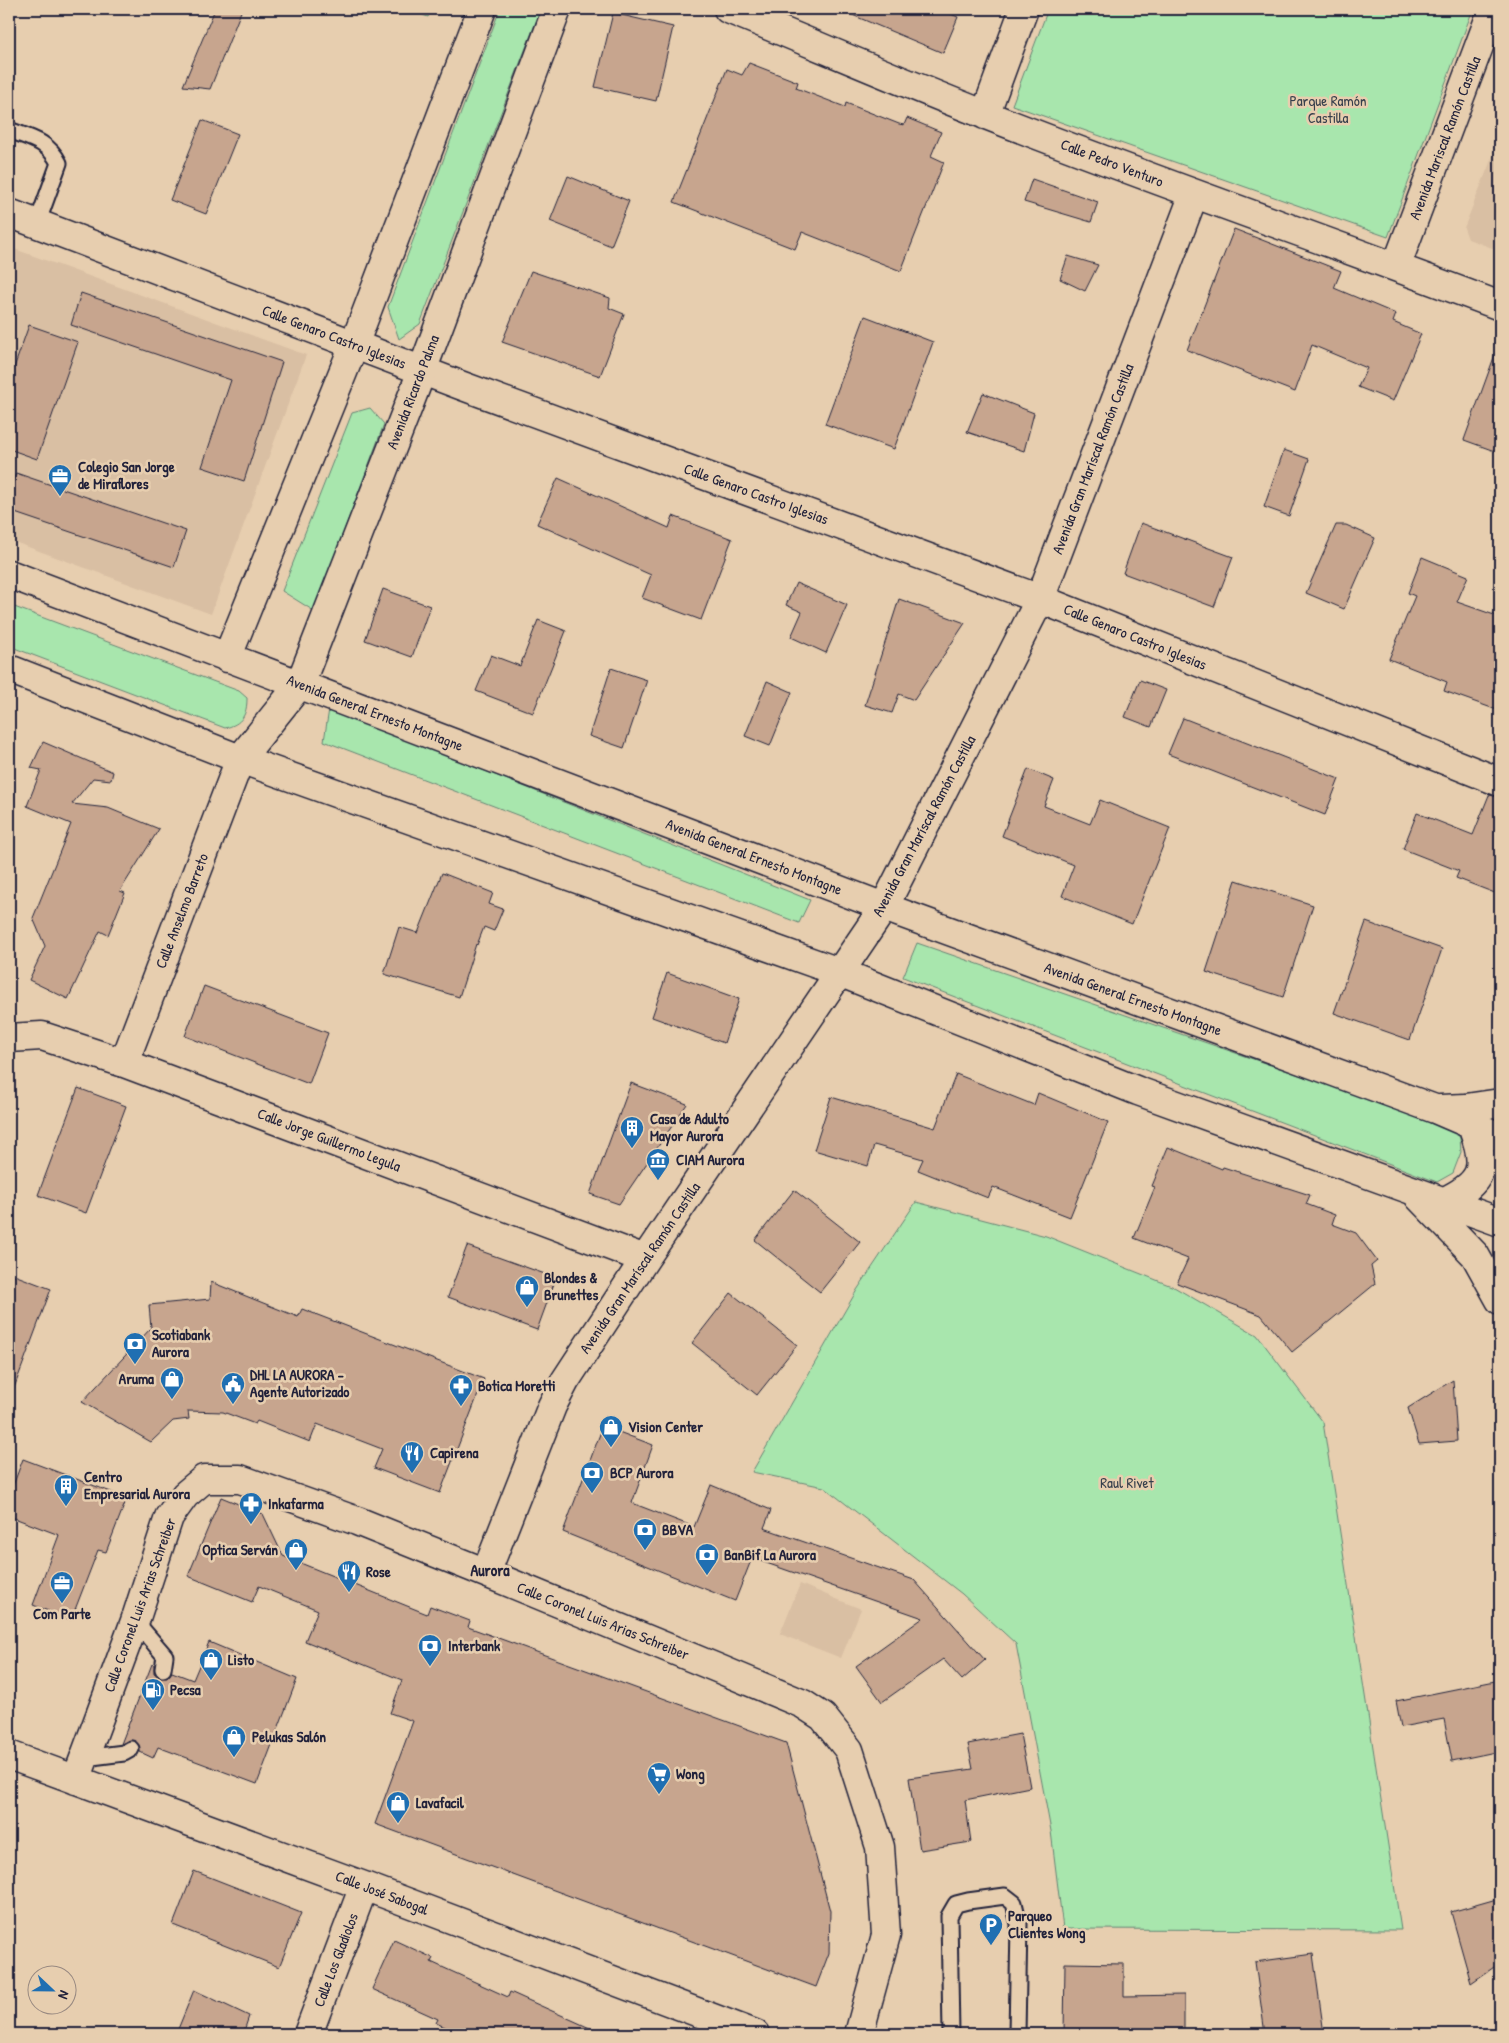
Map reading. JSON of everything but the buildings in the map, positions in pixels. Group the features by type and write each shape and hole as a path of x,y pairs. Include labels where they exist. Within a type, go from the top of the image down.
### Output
{"street":[{"path":"227,658 354,345 482,9"},
{"name":"Avenida Ricardo Palma","path":"240,759 300,684 422,371 557,9"},
{"name":"Calle Pedro Venturo","path":"728,9 985,115 1500,306"},
{"path":"985,115 1024,9"},
{"name":"Avenida Mariscal Ramón Castilla","path":"1396,267 1493,9"},
{"name":"Avenida Gran Maríscal Ramón Castilla","path":"486,1573 552,1406 566,1381 645,1259 884,907 1040,599 1194,194"},
{"name":"Calle Genaro Castro Iglesias","path":"9,213 422,371 1040,599 1500,782"},
{"name":"Avenida General Ernesto Montagne","path":"9,574 884,907 1435,1109 1500,1137"},
{"path":"9,669 240,759 839,972 1138,1091 1500,1222"},
{"name":"Calle Anselmo Barreto","path":"124,1062 240,759"},
{"name":"Calle Jorge Guillermo Legula","path":"9,1038 42,1036 124,1062 645,1259"},
{"path":"1435,1109 1466,1108 1500,1102"},
{"path":"1443,1202 1475,1182 1481,1166 1480,1147 1472,1126"},
{"path":"1413,1190 1475,1255 1493,1284 1500,1300"},
{"name":"Calle Coronel Luis Arias Schreiber","path":"80,1769 135,1621 169,1517 185,1494 204,1479 240,1479 357,1521 486,1573 803,1704 823,1717 849,1750 857,1770 880,1847 886,1935 859,2034"},
{"name":"Calle José Sabogal","path":"9,1755 80,1769 364,1886 755,2034"},
{"name":"Calle Los Gladiolos","path":"308,2034 364,1886"}],"lane":[{"path":"9,130 39,141 53,152 59,163 38,224"},
{"path":"135,1621 165,1656 163,1669"},
{"path":"80,1769 131,1749"},
{"path":"952,2034 949,1916 956,1904 968,1900 1005,1896 1014,1903 1019,1924 1017,2034"}],"shaded area":[{"path":"1497,145 1500,146 1500,251 1468,239 1464,228"},
{"path":"9,247 306,355 211,614 9,540"},
{"path":"800,1584 861,1609 841,1658 780,1634"}],"green space":[{"path":"407,9 431,9 428,17"},
{"path":"500,9 539,9 540,11 420,324 399,339 388,307"},
{"name":"Parque Ramón Castilla","path":"1048,9 1473,9 1388,237 1012,105"},
{"path":"370,408 384,424 314,611 282,591 352,413"},
{"path":"9,605 239,691 247,698 245,714 236,724 225,728 9,646"},
{"path":"329,709 810,900 799,923 324,741"},
{"path":"917,943 1453,1128 1460,1138 1461,1152 1453,1173 1437,1182 903,977"},
{"name":"Raul Rivet","path":"916,1202 1046,1236 1174,1287 1257,1335 1323,1422 1401,1930 1063,1929 1051,1831 1016,1644 962,1594 824,1487 752,1472 857,1290"}],"place":[{"name":"Colegio San Jorge de Miraflores","path":"60,497"},
{"name":"Casa de Adulto Mayor Aurora","path":"632,1149"},
{"name":"CIAM Aurora","path":"658,1181"},
{"name":"Blondes & Brunettes","path":"527,1308"},
{"name":"Scotiabank Aurora","path":"135,1365"},
{"name":"Aruma","path":"172,1400"},
{"name":"DHL LA AURORA - Agente Autorizado","path":"233,1405"},
{"name":"Botica Moretti","path":"461,1407"},
{"name":"Vision Center","path":"611,1448"},
{"name":"Capirena","path":"412,1474"},
{"name":"BCP Aurora","path":"592,1494"},
{"name":"Centro Empresarial Aurora","path":"66,1507"},
{"name":"Inkafarma","path":"251,1525"},
{"name":"BBVA","path":"645,1551"},
{"name":"Optica Serván","path":"296,1571"},
{"name":"BanBif La Aurora","path":"707,1576"},
{"name":"Rose","path":"349,1593"},
{"name":"Com Parte","path":"62,1604"},
{"name":"Interbank","path":"430,1667"},
{"name":"Listo","path":"211,1681"},
{"name":"Pecsa","path":"153,1711"},
{"name":"Pelukas Salón","path":"234,1758"},
{"name":"Wong","path":"659,1795"},
{"name":"Lavafacil","path":"398,1824"},
{"name":"Parqueo Clientes Wong","path":"991,1946"}],"district":[{"name":"Aurora","path":"490,1570"}]}
